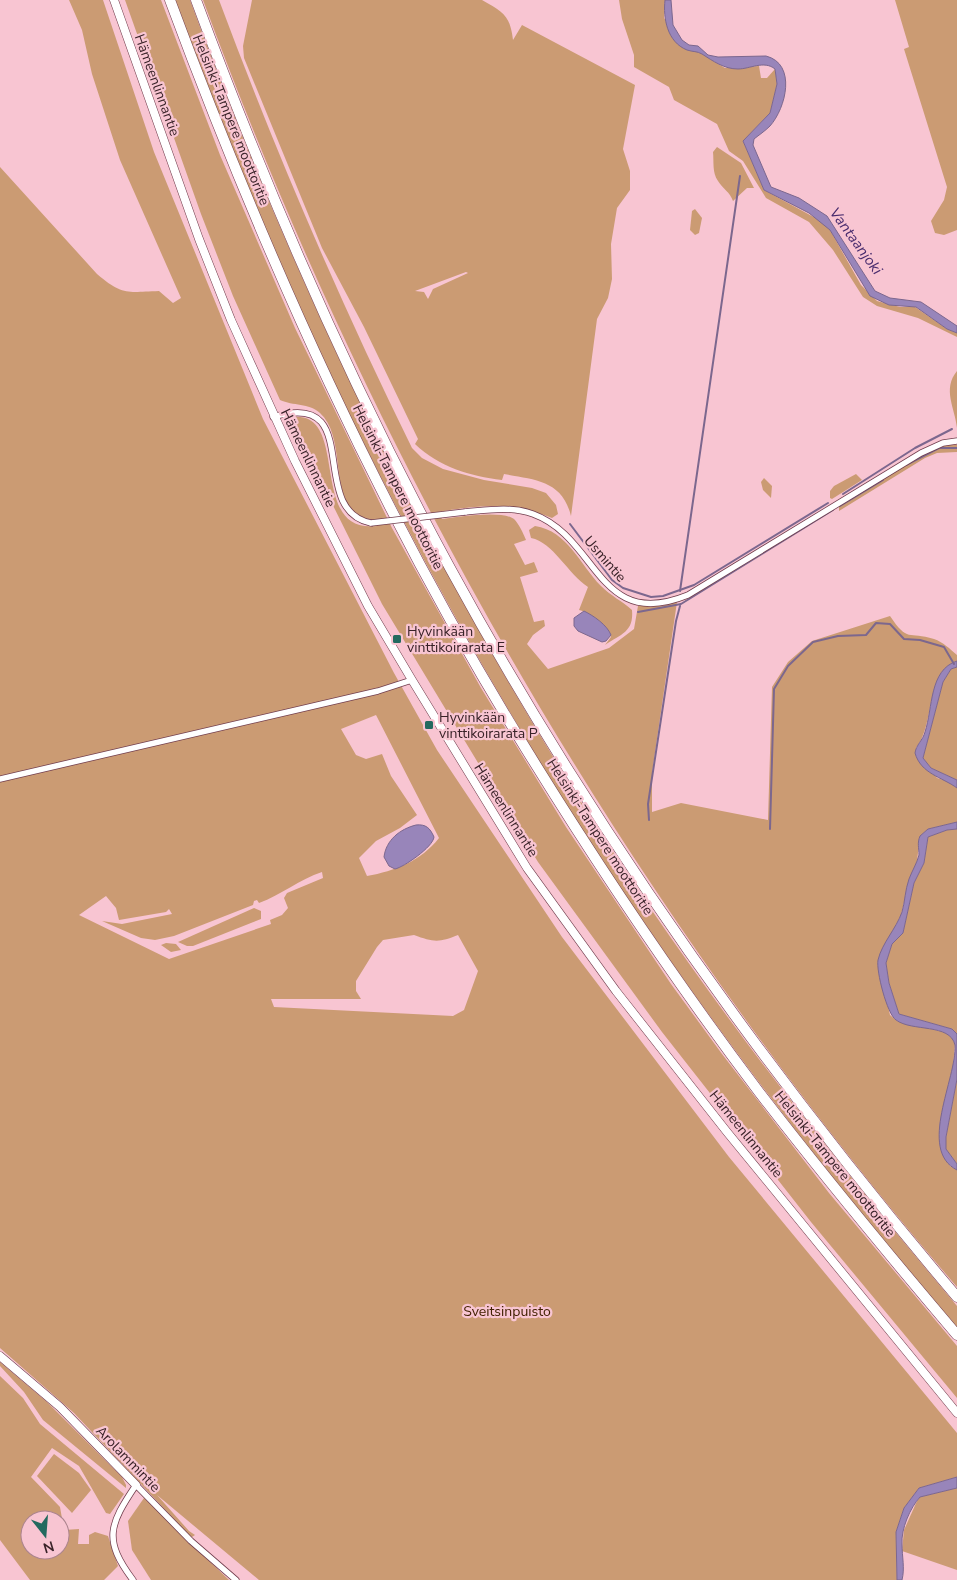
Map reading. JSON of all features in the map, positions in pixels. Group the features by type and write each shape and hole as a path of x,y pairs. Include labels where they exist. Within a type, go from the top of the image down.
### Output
{"highway":[{"name":"Helsinki-Tampere moottoritie","path":"170,0 235,168 292,303 344,413 404,533 524,746 670,968 753,1082 854,1212 957,1335"},
{"name":"Helsinki-Tampere moottoritie","path":"196,0 258,162 312,288 395,462 450,567 510,672 615,843 728,1007 840,1155 957,1297"}],"main road":[{"name":"Hämeenlinnantie","path":"114,0 199,239 231,320 273,416 368,606 412,680 527,868 616,991 727,1132 957,1413"},
{"name":"Arolammintie","path":"0,1356 60,1407 136,1485"}],"street":[{"name":"Usmintie","path":"273,416 288,412 305,412 317,418 330,436 336,485 342,502 351,514 371,523 505,509 534,514 560,528 577,546 600,576 617,593 640,602 658,603 688,595 921,453 943,443 957,441"},
{"path":"0,779 378,691 412,680"},
{"path":"133,1580 117,1553 112,1537 114,1523 119,1511 136,1485"},
{"name":"Arolammintie","path":"136,1485 191,1541 236,1580"}],"green space":[{"name":"Sveitsinpuisto","path":"69,0 103,0 154,152 263,419 394,673 437,750 562,937 729,1157 957,1433 957,1477 919,1488 904,1508 896,1532 897,1580 259,1580 157,1495 189,1531 195,1535 192,1537 188,1534 74,1413 0,1348 0,167 97,274 106,281 126,291 159,291 173,303 181,298 120,160 92,74 82,30","holes":["376,715 439,838 424,853 407,864 367,876 359,858 376,841 400,828 417,815 391,776 382,754 366,759 356,755 341,729","322,872 323,878 287,893 284,898 288,908 282,915 270,920 271,924 169,959 79,915 106,896 116,908 119,920 166,912 169,909 172,914 122,924 102,921 141,938 155,940 174,936 253,905 254,901 257,900 259,903","414,935 431,940 441,940 458,935 478,971 464,1010 453,1016 274,1007 271,999 361,999 356,991 356,981 383,940"]},
{"path":"125,0 161,0 220,155 295,328 392,528 481,688 566,827 671,984 722,1054 829,1193 957,1346 957,1398 811,1222 662,1032 538,862 382,604 293,425 293,417 310,420 321,433 327,451 335,493 342,512 355,523 376,526 376,520 359,516 349,506 339,476 334,441 329,426 320,413 306,406 280,400 233,296 201,214"},
{"path":"175,0 190,0 285,238 337,355 393,470 453,583 516,695 583,805 653,912 725,1014 800,1113 957,1306 957,1328 834,1180 717,1026 598,854 513,717 472,647 395,505 323,360 264,227"},
{"path":"203,0 219,0 263,114 310,227 359,338 412,448 422,458 443,469 484,480 532,488 546,493 556,505 558,514 552,518 523,509 495,506 438,512 442,519 500,515 508,516 518,523 526,540 514,544 525,565 534,562 538,572 520,577 534,622 544,620 545,626 533,635 527,644 548,669 609,648 634,629 638,606 661,606 677,602 652,773 652,812 681,803 768,820 772,687 788,662 812,641 890,616 905,633 937,640 957,655 957,661 947,667 939,677 926,726 916,748 937,778 947,781 957,788 957,822 928,829 920,836 917,861 909,881 901,915 878,961 890,1015 897,1021 944,1032 952,1037 955,1043 952,1079 941,1136 950,1166 957,1170 957,1287 838,1142 726,992 620,837 522,677 431,514 348,346 272,175"},
{"path":"252,0 482,0 504,15 510,25 513,40 522,25 635,85 623,149 630,171 630,190 617,208 611,244 612,279 608,298 597,319 571,516 567,504 561,495 554,488 546,484 536,480 504,474 502,480 467,473 434,459 415,444 418,439 364,327 322,248 244,58 243,46","holes":["466,272 468,273 433,289 428,299 424,292 415,291"]},
{"path":"619,0 665,0 664,18 687,50 697,51 725,68 759,66 761,78 767,78 775,69 777,84 770,113 743,141 764,190 821,221 830,230 861,285 877,301 900,307 915,307 947,329 957,333 957,337 918,318 877,306 863,297 833,250 809,222 766,198 743,161 729,151 717,124 674,100 669,87 634,67 634,55 622,19"},
{"path":"895,0 957,0 957,230 944,235 935,233 931,221 944,200 947,187 904,49 909,47"},
{"path":"717,147 741,163 754,188 747,188 733,201 715,174 713,152"},
{"path":"695,209 702,218 699,233 695,235 690,230 692,211"},
{"path":"957,371 957,428 950,385"},
{"path":"952,443 957,445 957,452 937,453 925,458 839,511 839,506 929,451"},
{"path":"856,474 862,480 832,499 830,498 830,491 834,486"},
{"path":"764,478 772,486 771,498 763,490 761,482"},
{"path":"535,526 546,529 565,542 593,578 632,610 631,623 625,632 605,645 611,637 610,633 593,617 579,610 588,587 553,552 539,541 531,538 529,530"},
{"path":"957,667 957,780 931,768 923,758 943,682 951,669"},
{"path":"957,829 957,1034 952,1029 899,1014 889,983 886,963 892,944 903,933 914,883 924,863 928,837 947,830"},
{"path":"254,908 261,911 261,919 193,946 187,946 178,942"},
{"path":"166,943 176,944 181,950 171,952 161,945"},
{"path":"957,1079 957,1164 946,1149 946,1137"},
{"path":"0,1362 47,1402 122,1477 126,1488 43,1420 24,1392 0,1366"},
{"path":"0,1376 23,1398 40,1424 124,1494 110,1514 106,1513 79,1466 52,1448 31,1477 60,1507 61,1510 20,1510 20,1560 70,1560 70,1530 79,1529 78,1544 89,1544 89,1535 95,1532 108,1536 118,1566 104,1580 30,1580 0,1540"},
{"path":"54,1454 79,1473 91,1490 72,1513 37,1476"},
{"path":"957,1488 957,1570 902,1551 904,1530 920,1497"},
{"path":"144,1498 229,1580 151,1580 132,1550 128,1521"}],"shaded area":[{"path":"665,0 671,0 673,25 682,40 689,45 698,46 708,55 718,57 766,56 776,61 782,68 786,87 780,109 770,126 754,139 753,145 771,187 799,198 827,216 875,291 890,298 921,302 957,326 957,333 947,329 916,307 889,305 870,296 830,230 809,213 764,190 743,141 770,113 777,84 775,69 766,65 743,69 728,68 700,53 680,46 668,29"},
{"path":"584,611 596,618 606,628 611,635 606,641 602,642 578,631 574,626 574,618"},
{"path":"957,661 957,667 951,669 943,682 923,758 931,768 957,780 957,788 922,766 915,753 925,732 937,681 941,673 948,666"},
{"path":"957,822 957,829 947,830 928,837 924,863 914,883 903,933 892,944 886,963 889,983 899,1014 952,1029 957,1034 957,1079 946,1137 946,1149 957,1164 957,1170 946,1160 940,1147 939,1130 954,1059 955,1045 952,1038 946,1034 903,1024 896,1020 889,1010 880,982 878,960 902,912 910,876 919,855 918,843 920,836 928,829"},
{"path":"416,825 425,826 434,837 429,846 405,865 395,869 389,866 384,857 391,840 399,832"},
{"path":"957,1477 957,1488 920,1497 913,1507 907,1519 902,1538 902,1580 897,1580 896,1532 904,1508 919,1488"}],"waterway":[{"path":"680,591 740,176"},
{"path":"843,494 915,448 952,429"},
{"path":"906,465 939,448 957,448"},
{"path":"840,506 883,480"},
{"path":"570,524 612,580 623,588 651,597 663,596 694,585 828,503"},
{"path":"638,612 681,604 833,510"},
{"path":"649,820 648,804 676,621 680,606"},
{"path":"770,829 774,689 788,666 813,642 838,636 866,635 876,623 890,624 904,639 920,640 944,647 954,664"}],"place":[{"name":"Hyvinkään vinttikoirarata E","path":"397,639"},
{"name":"Hyvinkään vinttikoirarata P","path":"429,725"}],"water label":[{"name":"Vantaanjoki","path":"856,241"}]}
